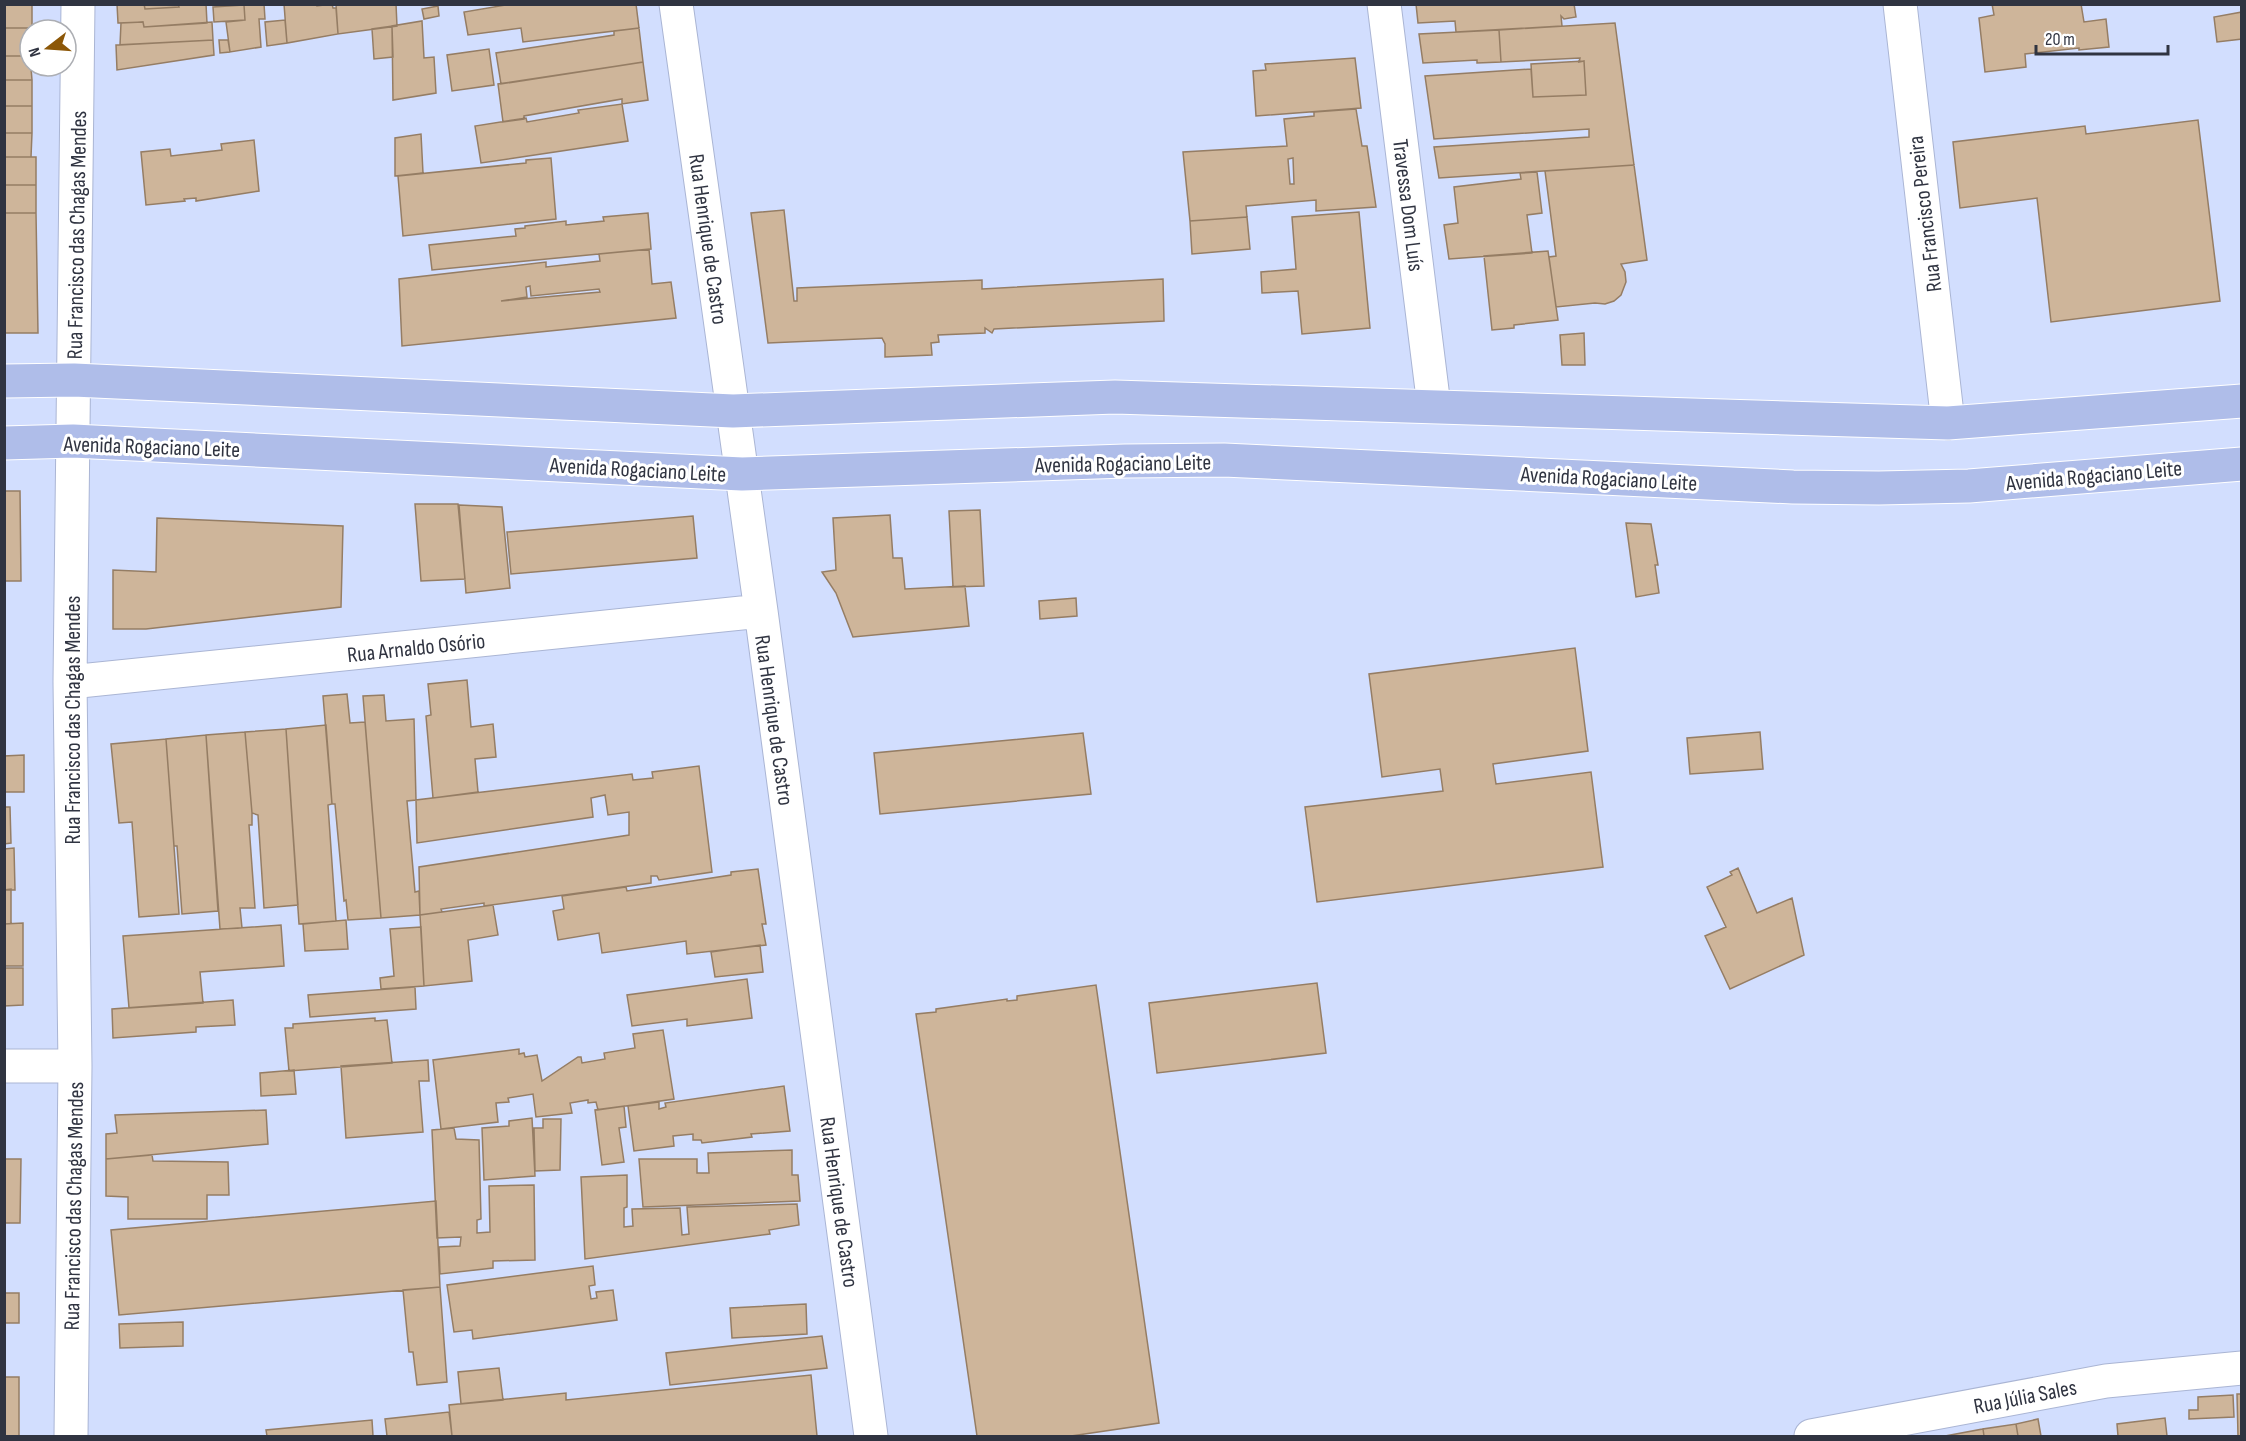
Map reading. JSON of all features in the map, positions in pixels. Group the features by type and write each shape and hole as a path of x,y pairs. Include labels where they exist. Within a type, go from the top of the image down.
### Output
{"main road":[{"path":"4,381 74,380 733,411 1115,397 1948,423 2241,401"},
{"name":"Avenida Rogaciano Leite","path":"4,443 73,441 742,474 1125,461 1224,460 1792,487 1878,488 1969,486 2241,464"}],"street":[{"name":"Rua Francisco das Chagas Mendes","path":"71,1437 75,1066 70,682 78,4"},
{"name":"Rua Henrique de Castro","path":"676,4 742,474 871,1437"},
{"name":"Travessa Dom Luís","path":"1384,4 1434,406"},
{"name":"Rua Francisco Pereira","path":"1900,4 1948,423"},
{"name":"Rua Arnaldo Osório","path":"70,682 760,611"},
{"path":"4,1066 75,1066"},
{"name":"Rua Júlia Sales","path":"1811,1437 2106,1381 2241,1368"}],"building":[{"path":"4,4 32,4 32,18 18,18 18,28 4,28"},
{"path":"117,4 144,4 145,9 179,7 178,4 206,4 207,23 144,27 143,22 118,23"},
{"path":"144,4 178,4 179,7 145,9"},
{"path":"241,4 264,4 265,19 259,19 261,47 230,52 226,22 245,20 244,5"},
{"path":"284,4 317,4 317,6 332,4 333,8 336,8 338,34 287,43"},
{"path":"336,4 396,4 397,26 338,34"},
{"path":"511,4 636,4 639,28 523,42 521,28 468,35 464,12"},
{"path":"1416,4 1574,4 1576,17 1564,19 1561,16 1562,26 1456,32 1455,21 1418,23"},
{"path":"1992,4 2081,4 2084,22 2106,19 2109,47 2025,54 2026,67 1985,72 1979,18 1994,15"},
{"path":"244,5 245,20 214,22 213,7"},
{"path":"438,6 439,16 424,19 422,9"},
{"path":"2242,12 2242,39 2217,42 2214,17"},
{"path":"285,20 287,43 267,46 265,22"},
{"path":"422,21 424,58 434,57 436,93 393,100 392,26"},
{"path":"143,22 144,27 212,22 213,40 120,45 121,23"},
{"path":"1615,23 1634,165 1439,178 1434,147 1589,137 1589,129 1434,139 1425,76 1531,69 1533,97 1586,95 1584,61 1579,62 1580,58 1501,62 1499,30"},
{"path":"392,26 393,57 374,59 372,29"},
{"path":"4,28 18,28 18,56 4,56"},
{"path":"639,28 643,62 501,84 496,53 614,35 614,31"},
{"path":"1499,30 1501,62 1477,63 1477,60 1423,63 1419,34"},
{"path":"213,40 214,55 117,70 116,45"},
{"path":"219,40 228,40 230,52 220,53"},
{"path":"489,49 494,85 452,91 447,55"},
{"path":"4,56 18,56 18,78 32,78 32,80 4,80"},
{"path":"1355,58 1361,108 1256,116 1253,71 1266,70 1265,64"},
{"path":"1584,61 1586,95 1533,97 1531,64"},
{"path":"643,62 648,100 622,104 622,99 524,116 524,119 503,122 498,84"},
{"path":"4,80 32,80 32,106 4,106"},
{"path":"622,104 628,141 481,163 475,126 526,118 527,122 579,113 578,110"},
{"path":"4,106 32,106 32,133 4,133"},
{"path":"1356,109 1362,146 1367,146 1376,207 1316,211 1316,200 1246,206 1247,217 1190,221 1183,152 1287,146 1284,119 1314,116 1314,112","holes":["1293,158 1294,184 1290,184 1288,159"]},
{"path":"2198,120 2220,301 2051,322 2037,198 1960,208 1953,142 2085,126 2086,134"},
{"path":"4,133 32,133 31,157 4,157"},
{"path":"421,134 423,173 395,176 395,138"},
{"path":"254,140 259,191 196,201 196,198 146,205 141,152 170,149 171,156 222,150 221,144"},
{"path":"4,157 36,157 36,185 4,185"},
{"path":"551,158 556,219 403,236 398,176 526,163 526,160"},
{"path":"1634,165 1647,260 1621,264 1626,282 1621,295 1614,301 1605,304 1556,307 1549,257 1556,256 1545,171"},
{"path":"1537,172 1542,213 1527,215 1532,253 1449,259 1444,225 1458,223 1454,187 1521,179 1520,173"},
{"path":"4,185 36,185 36,213 4,213"},
{"path":"784,210 794,301 797,301 797,288 982,280 982,289 1163,279 1164,321 994,329 992,333 985,328 985,333 938,335 939,342 931,343 932,355 885,357 885,344 882,338 768,343 751,213"},
{"path":"1359,212 1370,328 1302,334 1298,291 1262,293 1261,272 1296,269 1292,217"},
{"path":"4,213 36,213 38,333 4,333"},
{"path":"648,213 651,249 432,270 429,245 516,236 515,229 525,228 525,226 566,221 566,225 604,221 603,217"},
{"path":"1247,217 1250,249 1192,254 1190,221"},
{"path":"649,249 652,284 671,282 676,318 402,346 399,279 546,262 546,267 600,261 599,254","holes":["530,286 531,296 599,289 600,292 501,301 527,297 526,287"]},
{"path":"1548,251 1558,320 1492,330 1484,256"},
{"path":"1584,333 1585,365 1562,365 1560,335"},
{"path":"4,491 20,491 21,581 4,581"},
{"path":"415,504 458,504 465,579 421,581"},
{"path":"459,505 502,507 510,588 466,593"},
{"path":"980,510 984,586 953,587 949,511"},
{"path":"890,515 893,558 902,558 905,589 965,586 969,626 853,637 836,593 822,572 836,570 833,518"},
{"path":"693,516 697,558 511,574 507,532"},
{"path":"157,518 343,526 341,607 146,629 113,629 113,570 156,572"},
{"path":"1626,523 1651,524 1658,565 1655,565 1659,593 1636,597"},
{"path":"1076,598 1077,616 1040,619 1039,601"},
{"path":"1575,648 1588,751 1493,764 1496,784 1591,772 1603,867 1317,902 1305,807 1443,791 1440,769 1382,777 1369,674"},
{"path":"467,680 471,727 493,724 496,757 475,759 478,792 433,798 426,716 431,715 428,684"},
{"path":"347,694 350,723 365,722 381,918 348,920 346,900 344,901 335,804 332,804 323,696"},
{"path":"384,695 386,721 414,719 416,800 407,801 415,892 419,891 420,915 381,918 363,696"},
{"path":"326,725 332,804 328,805 336,921 299,924 286,729"},
{"path":"286,729 298,905 264,908 258,815 252,813 245,732"},
{"path":"245,732 252,813 252,825 249,825 255,908 240,908 242,928 220,929 206,735"},
{"path":"1760,732 1763,769 1690,774 1687,738"},
{"path":"1083,733 1091,794 880,814 874,753"},
{"path":"206,735 218,911 182,914 166,739"},
{"path":"166,739 179,914 139,917 132,822 119,823 111,744"},
{"path":"24,755 24,792 4,792 4,756"},
{"path":"699,766 712,872 659,880 657,876 651,876 651,883 484,906 484,903 441,909 442,912 420,915 419,867 629,835 629,812 608,815 605,795 591,798 593,817 417,843 416,800 632,774 633,780 653,778 652,772"},
{"path":"4,807 10,807 11,843 4,844"},
{"path":"14,848 15,890 4,890 4,849"},
{"path":"1738,868 1757,913 1792,898 1804,955 1730,989 1705,936 1726,927 1707,887 1732,875 1730,872"},
{"path":"758,869 766,924 762,924 766,945 687,954 686,941 602,953 599,933 558,940 553,911 564,909 562,896 626,887 627,891"},
{"path":"11,889 11,924 4,924 4,890"},
{"path":"493,905 498,935 468,940 472,981 424,986 420,915"},
{"path":"346,920 348,949 305,951 303,924"},
{"path":"23,923 23,966 4,966 4,924"},
{"path":"281,925 284,966 200,972 203,1003 129,1008 123,936"},
{"path":"421,927 424,986 381,989 380,978 394,976 390,929"},
{"path":"760,945 763,972 715,977 711,952"},
{"path":"4,968 23,968 23,1005 4,1006"},
{"path":"747,979 752,1018 687,1026 687,1019 632,1026 627,995"},
{"path":"1317,983 1326,1053 1157,1073 1149,1003"},
{"path":"1096,985 1159,1423 1071,1436 977,1436 916,1014 1007,999 1007,1001 1017,1000 1017,996"},
{"path":"415,987 416,1009 310,1017 308,995"},
{"path":"233,1000 235,1025 196,1027 196,1032 113,1038 112,1009"},
{"path":"375,1018 375,1021 387,1020 392,1063 289,1071 285,1028 293,1028 293,1024"},
{"path":"663,1030 674,1099 598,1110 596,1102 588,1103 588,1100 570,1103 572,1113 536,1117 533,1094 508,1098 509,1102 496,1103 498,1122 441,1129 433,1060 519,1049 519,1054 524,1053 525,1057 537,1055 542,1081 578,1057 581,1057 582,1063 605,1059 604,1053 635,1048 633,1034"},
{"path":"428,1060 429,1081 419,1081 423,1132 346,1138 341,1066"},
{"path":"294,1070 296,1094 261,1096 260,1073"},
{"path":"784,1086 790,1131 751,1134 752,1137 702,1143 701,1140 693,1140 693,1134 673,1136 674,1146 634,1151 628,1106 659,1102 659,1109 666,1107 665,1103"},
{"path":"624,1106 626,1127 619,1128 624,1162 602,1165 595,1110"},
{"path":"266,1110 268,1144 106,1159 106,1134 117,1133 115,1115"},
{"path":"532,1118 535,1176 484,1180 482,1128 509,1126 509,1121"},
{"path":"543,1119 561,1119 560,1170 535,1171 534,1128 543,1128"},
{"path":"454,1128 456,1139 479,1140 481,1219 477,1220 477,1233 490,1232 489,1186 534,1185 535,1260 493,1261 493,1268 440,1274 439,1247 460,1246 461,1237 437,1238 432,1130"},
{"path":"792,1150 792,1175 798,1175 800,1201 643,1207 639,1159 697,1159 697,1173 709,1173 708,1153"},
{"path":"152,1155 153,1161 228,1162 229,1195 207,1195 207,1219 128,1219 128,1197 106,1196 106,1159"},
{"path":"4,1159 21,1159 20,1223 4,1223"},
{"path":"627,1175 627,1207 624,1208 624,1227 633,1226 632,1209 680,1208 682,1235 689,1234 687,1207 797,1204 799,1225 769,1230 770,1234 585,1259 581,1177"},
{"path":"436,1201 440,1287 119,1315 111,1230"},
{"path":"593,1266 595,1285 589,1286 591,1299 597,1298 596,1292 613,1290 617,1320 473,1339 472,1330 454,1332 447,1285"},
{"path":"440,1287 447,1382 417,1385 413,1352 409,1352 403,1290"},
{"path":"4,1293 19,1293 19,1323 4,1323"},
{"path":"806,1304 807,1334 732,1338 730,1308"},
{"path":"183,1322 183,1346 120,1348 119,1324"},
{"path":"822,1336 827,1368 670,1385 666,1353"},
{"path":"499,1368 503,1400 461,1404 458,1372"},
{"path":"811,1375 817,1436 452,1436 449,1405 566,1393 566,1400"},
{"path":"4,1377 19,1377 19,1436 4,1436"},
{"path":"2237,1394 2242,1394 2242,1436 2238,1436"},
{"path":"2233,1395 2234,1417 2189,1419 2189,1410 2198,1410 2198,1397"},
{"path":"449,1412 452,1436 387,1436 385,1419"},
{"path":"2165,1418 2167,1436 2118,1436 2117,1424"},
{"path":"2038,1419 2041,1436 2018,1436 2016,1424"},
{"path":"372,1420 373,1436 267,1436 266,1430"},
{"path":"2016,1424 2018,1436 1984,1436 1983,1429"},
{"path":"1983,1429 1984,1436 1945,1436"}]}
